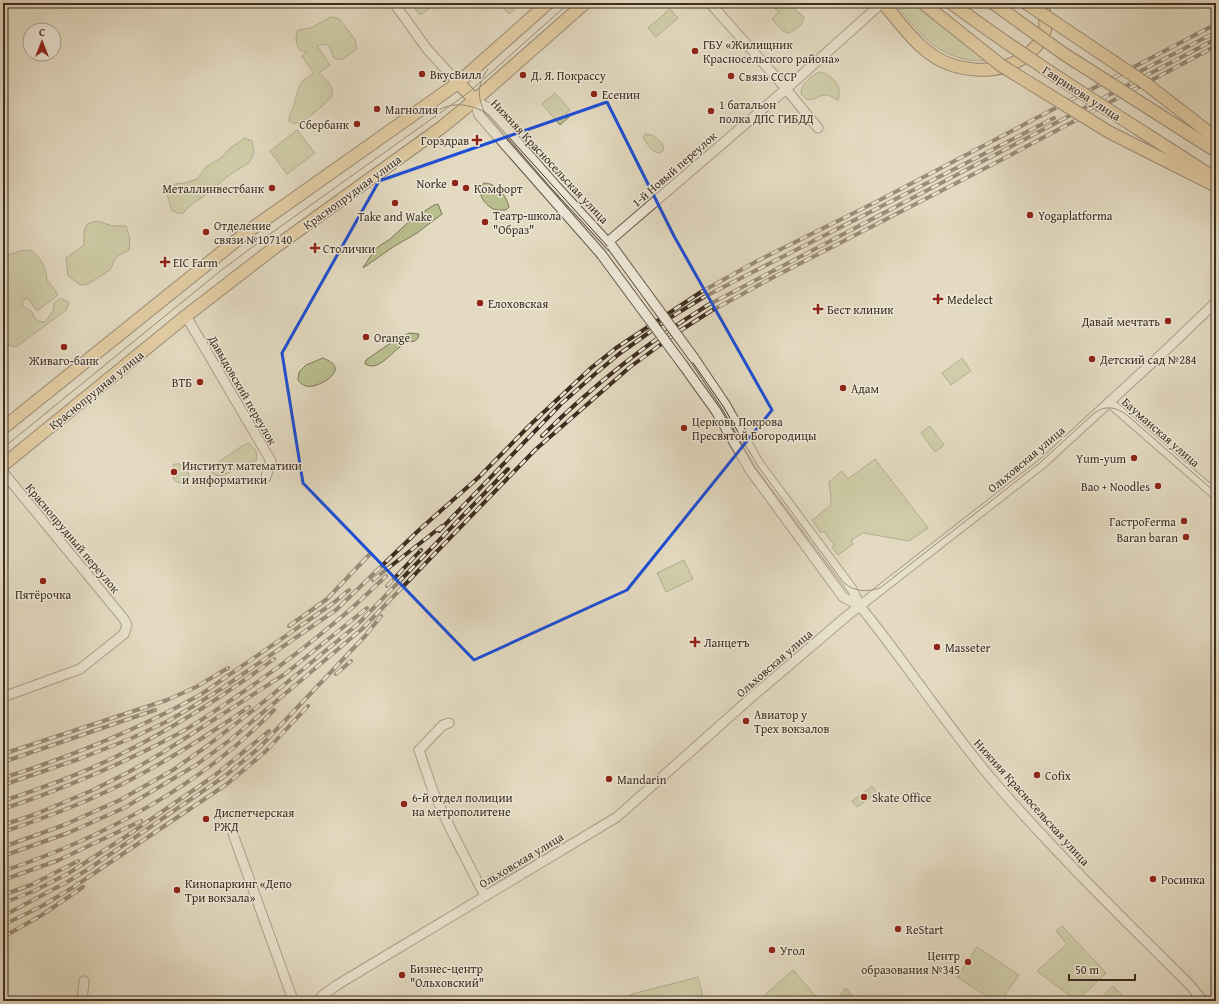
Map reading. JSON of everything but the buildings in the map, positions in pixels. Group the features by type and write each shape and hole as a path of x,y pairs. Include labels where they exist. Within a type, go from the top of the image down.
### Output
{"main road":[{"path":"3,428 248,232 458,83 548,3"},
{"name":"Краснопрудная улица","path":"3,466 186,316 274,248 442,127 475,100 585,3"},
{"path":"882,3 918,43 933,56 948,64 966,69 984,70 1003,67 1021,59 1038,44 1044,31 1045,13 1041,3"},
{"path":"923,3 1002,66 1109,132 1216,186"},
{"name":"Гаврикова улица","path":"951,3 983,27 1216,179"},
{"name":"Гаврикова улица","path":"992,3 1064,54 1216,151"},
{"path":"1026,3 1145,83 1216,138"},
{"path":"458,83 475,100"}],"street":[{"path":"394,3 427,49 458,83"},
{"path":"710,3 786,89 818,128"},
{"name":"1-й Новый переулок","path":"610,244 882,3"},
{"name":"Нижняя Красносельская улица","path":"475,100 488,108 555,185 610,244 694,358 725,404 759,464 852,589 860,606 965,746 995,783 1040,832 1198,999"},
{"name":"Нижняя Красносельская улица","path":"475,100 479,115 602,254 716,411 750,470 843,597 860,606"},
{"name":"Ольховская улица","path":"318,1001 322,996 337,985 616,817 831,629 1033,471 1068,441 1216,302"},
{"name":"Давыдовский переулок","path":"186,316 271,461 266,477"},
{"name":"Бауманская улица","path":"1109,402 1216,495"},
{"name":"Краснопрудный переулок","path":"3,472 124,619 126,625 124,634 80,669 4,697"},
{"path":"449,723 443,725 419,750 433,791 485,896"},
{"path":"233,834 293,1000 296,1001"},
{"path":"82,1001 84,981"}],"highlighted area":[{"path":"607,102 674,236 772,410 627,590 474,660 303,483 282,353 379,181"}],"green space":[{"path":"424,3 435,4 420,15 415,9"},
{"path":"499,3 522,3 509,14"},
{"path":"768,3 787,3 804,17 801,25 790,33 786,33 785,30 783,31 772,19 779,12"},
{"path":"894,3 918,3 988,60 980,61 963,59 946,53 925,38"},
{"path":"670,9 678,18 656,37 648,28"},
{"path":"331,17 338,18 341,21 355,40 357,49 342,60 334,58 329,46 325,44 317,46 330,65 319,73 331,86 332,96 309,118 298,123 292,123 289,121 300,86 305,79 314,74 302,56 307,52 303,52 298,48 296,37 298,30 311,28"},
{"path":"820,72 829,76 836,82 839,91 838,100 825,95 810,100 804,98 801,94 801,90 807,80"},
{"path":"555,93 570,110 566,113 569,117 560,125 542,104"},
{"path":"297,130 315,153 287,174 270,151"},
{"path":"645,134 654,136 664,146 663,151 659,153 652,149 643,138"},
{"path":"245,138 252,141 254,152 250,162 228,176 210,192 192,204 182,214 172,211 166,191 175,184 185,183 197,179 206,167 222,157 230,148"},
{"path":"484,183 493,185 500,190 508,203 509,207 506,210 496,210 485,203 482,199 480,191"},
{"path":"438,204 442,214 417,233 393,247 363,268 375,249 390,239 411,220"},
{"path":"96,221 113,226 126,226 130,239 129,250 116,257 110,270 88,284 80,285 68,276 66,258 84,245 84,232 87,224"},
{"path":"30,250 37,256 45,268 47,282 49,282 58,295 37,311 28,298 22,301 26,309 31,311 37,321 45,322 53,311 54,303 61,298 69,303 66,310 16,347 3,344 3,257 20,251"},
{"path":"409,333 419,334 418,338 415,341 401,346 377,365 371,366 365,364 366,360 392,342"},
{"path":"323,358 330,361 334,365 335,371 333,375 314,386 306,386 298,380 299,372 306,365"},
{"path":"962,358 971,371 951,385 942,373"},
{"path":"930,426 944,445 935,452 921,433"},
{"path":"249,443 256,451 257,460 244,464 224,475 220,476 212,473 215,466 220,461"},
{"path":"875,459 928,528 909,541 863,533 851,540 853,544 838,555 832,547 834,545 824,531 821,533 812,520 830,506 831,498 829,482 842,471 848,479"},
{"path":"174,464 180,464 188,472 190,478 187,483 175,481 171,471"},
{"path":"684,560 693,579 666,592 657,573"},
{"name":"Skate Office","path":"872,786 877,793 857,807 852,801"},
{"path":"555,841 558,848 491,885 487,877"},
{"path":"1062,926 1106,973 1077,1001 1037,971 1067,944 1056,931"},
{"path":"977,947 1019,975 1001,1001 994,1001 957,977"},
{"path":"793,970 820,1001 758,1001"},
{"path":"698,977 704,1001 619,1001 632,994"},
{"path":"1113,986 1128,1001 1098,1001"},
{"path":"846,988 856,1001 836,1001"}],"tram line":[{"path":"3,448 219,272 468,93 569,3"},
{"path":"485,113 482,107 479,91 484,74 488,69"},
{"path":"433,113 440,109 460,105 481,110 488,114 609,248 723,406 757,465 843,582 852,588 861,590 880,588 1042,461 1092,415 1105,408 1113,408 1127,415 1216,493"}],"railway":[{"path":"3,785 79,759 132,738 168,721 224,687 336,610 419,530 479,477 530,425 591,368 616,348 701,292 759,260 876,202 1216,24"},
{"path":"1133,75 1216,32"},
{"path":"542,436 601,382 621,366 664,334 708,305 1216,39"},
{"path":"3,856 68,833 124,808 196,765 230,740 362,629 535,450 630,367 678,332 711,311 768,280 1001,160 1216,46"},
{"path":"439,531 561,404 619,354 668,319 704,297 1054,118"},
{"path":"3,847 64,825 120,800 173,770 207,746 256,708 358,624 508,469"},
{"path":"373,580 442,526"},
{"path":"387,586 421,550"},
{"path":"289,626 327,599 369,555"},
{"path":"3,809 69,785 155,746 192,726 303,649 345,614 386,576"},
{"path":"3,778 105,741 155,718 203,693 332,604 349,590"},
{"path":"3,825 36,814 93,790 162,753 285,674 367,608"},
{"path":"3,916 87,870 225,776 258,749 366,635 381,616"},
{"path":"3,801 47,786 105,762 160,734 199,710 274,659"},
{"path":"336,674 351,661"},
{"path":"3,754 167,700 196,687 228,668"},
{"path":"3,925 42,906 72,888 227,784 265,752 308,706"},
{"path":"3,832 63,811 137,777 175,755 249,707"},
{"path":"3,762 155,710"},
{"path":"3,871 77,843 148,807 215,762 246,737 274,710"},
{"path":"3,903 34,891 69,873 128,835 214,776 269,731"},
{"path":"3,880 59,860 141,821"},
{"path":"3,895 31,885 78,861"},
{"path":"3,937 42,915 83,887"}],"place":[{"name":"ГБУ «Жилищник Красносельского района»","path":"695,51"},
{"name":"ВкусВилл","path":"422,74"},
{"name":"Д. Я. Покрассу","path":"523,75"},
{"name":"Связь СССР","path":"731,76"},
{"name":"Есенин","path":"594,94"},
{"name":"Магнолия","path":"377,109"},
{"name":"1 батальон полка ДПС ГИБДД","path":"711,111"},
{"name":"Сбербанк","path":"357,124"},
{"name":"Горздрав","path":"477,140"},
{"name":"Norke","path":"455,183"},
{"name":"Металлинвестбанк","path":"272,188"},
{"name":"Комфорт","path":"466,188"},
{"name":"Take and Wake","path":"395,203"},
{"name":"Yogaplatforma","path":"1030,215"},
{"name":"Театр-школа \"Образ\"","path":"485,222"},
{"name":"Отделение связи №107140","path":"206,232"},
{"name":"Столички","path":"315,248"},
{"name":"EIC Farm","path":"165,262"},
{"name":"Medelect","path":"938,299"},
{"name":"Елоховская","path":"480,303"},
{"name":"Бест клиник","path":"818,309"},
{"name":"Давай мечтать","path":"1168,321"},
{"name":"Orange","path":"366,337"},
{"name":"Живаго-банк","path":"64,347"},
{"name":"Детский сад №284","path":"1092,359"},
{"name":"ВТБ","path":"200,382"},
{"name":"Адам","path":"843,388"},
{"name":"Церковь Покрова Пресвятой Богородицы","path":"684,428"},
{"name":"Yum-yum","path":"1134,458"},
{"name":"Институт математики и информатики","path":"174,472"},
{"name":"Bao + Noodles","path":"1158,486"},
{"name":"ГастроFerma","path":"1184,521"},
{"name":"Baran baran","path":"1186,537"},
{"name":"Пятёрочка","path":"43,581"},
{"name":"Ланцетъ","path":"695,642"},
{"name":"Masseter","path":"937,647"},
{"name":"Авиатор у Трех вокзалов","path":"746,721"},
{"name":"Cofix","path":"1037,775"},
{"name":"Mandarin","path":"609,779"},
{"name":"Skate Office","path":"864,797"},
{"name":"6-й отдел полиции на метрополитене","path":"404,804"},
{"name":"Диспетчерская РЖД","path":"206,819"},
{"name":"Росинка","path":"1153,879"},
{"name":"Кинопаркинг «Депо Три вокзала»","path":"177,890"},
{"name":"ReStart","path":"898,929"},
{"name":"Угол","path":"772,950"},
{"name":"Центр образования №345","path":"968,962"},
{"name":"Бизнес-центр \"Ольховский\"","path":"402,975"}]}
